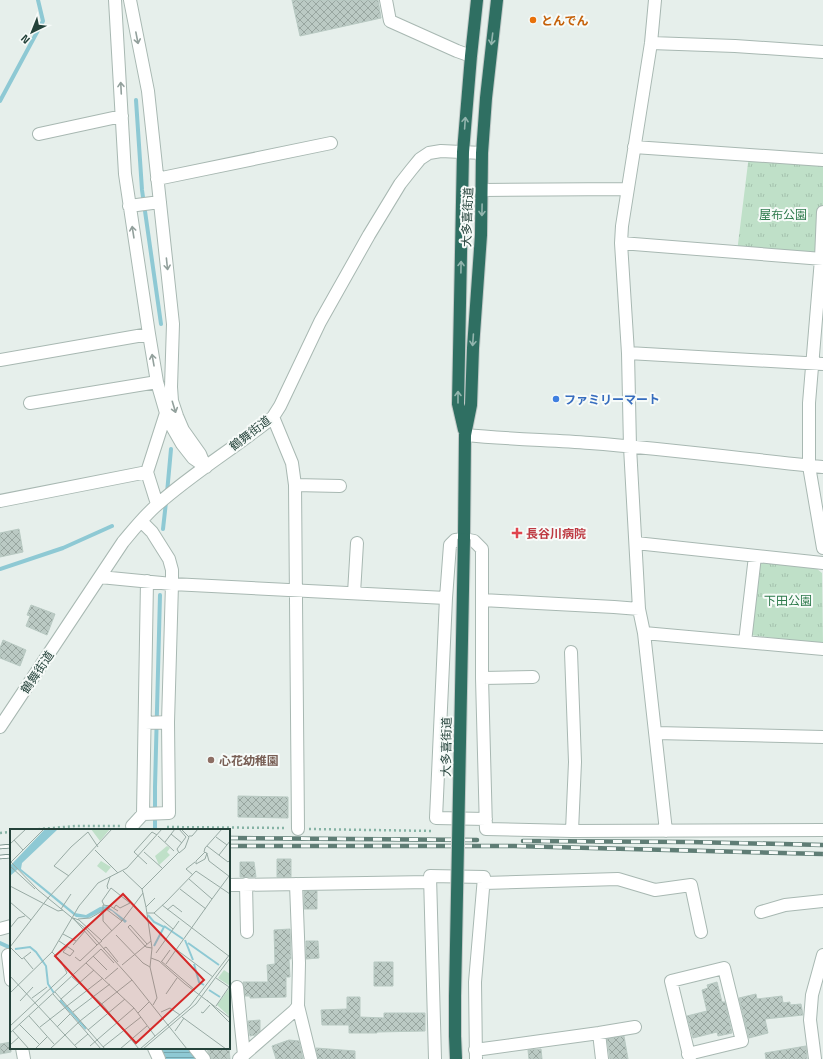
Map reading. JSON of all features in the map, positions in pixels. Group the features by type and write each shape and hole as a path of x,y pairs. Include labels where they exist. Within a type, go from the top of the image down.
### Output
{"highway":[{"name":"大多喜街道","path":"465,435 458,404 463,152 477,0"},
{"name":"大多喜街道","path":"456,1059 454,1036 465,435 472,405 473,348 481,235 482,153 497,0"}],"street":[{"path":"115,0 125,174 148,334 157,382 170,423 182,444 193,458 206,467"},
{"path":"130,0 148,91 174,324 171,387 172,402 183,430 200,454 206,467"},
{"path":"386,0 390,21 471,56"},
{"path":"655,0 651,43 622,226 621,243 628,352 630,447 639,609 644,633 666,831"},
{"path":"651,43 735,46 823,52"},
{"path":"39,134 122,116"},
{"path":"157,179 331,143"},
{"path":"634,147 823,160"},
{"name":"鶴舞街道","path":"0,727 123,542 141,521 157,504 273,417 280,406 320,322 369,235 400,184 420,159 429,153 441,151 482,153"},
{"path":"482,190 628,189"},
{"path":"129,206 160,202"},
{"path":"823,212 818,363 809,403 809,466 823,548"},
{"path":"621,243 822,259"},
{"path":"0,360 148,334"},
{"path":"628,352 818,363"},
{"path":"30,403 157,382"},
{"path":"157,504 147,472 166,413"},
{"path":"273,417 292,463 295,485 298,829"},
{"path":"465,435 590,443 823,467"},
{"path":"0,501 147,472"},
{"path":"295,485 340,486"},
{"path":"141,521 152,532 169,559 172,570 168,722 169,813 143,814"},
{"path":"486,819 436,818 446,598 450,545 455,540 464,539 474,541 482,549 482,678 486,819 486,829 572,831 823,830"},
{"path":"354,593 357,543"},
{"path":"636,543 823,563"},
{"path":"745,642 755,556"},
{"path":"100,577 172,584 446,598"},
{"path":"132,826 143,814 148,581"},
{"path":"482,600 639,609"},
{"path":"644,633 823,649"},
{"path":"571,652 575,762 572,831"},
{"path":"482,678 533,677"},
{"path":"145,723 168,722"},
{"path":"656,733 823,737"},
{"path":"435,1059 430,876 484,877 475,982 476,1055 634,1027"},
{"path":"484,883 618,879 655,890 691,885 701,932"},
{"path":"230,884 430,882"},
{"path":"246,884 247,932"},
{"path":"296,884 299,963 298,1006 311,1059"},
{"path":"761,912 785,905 823,901"},
{"path":"0,929 10,926"},
{"path":"6,954 10,975"},
{"path":"815,1059 810,1020 812,995 823,955"},
{"path":"724,968 742,1041 689,1056 670,981 724,968"},
{"path":"237,987 242,1057"},
{"path":"242,1057 298,1006"},
{"path":"599,1033 602,1059"},
{"path":"22,1049 24,1059"},
{"path":"154,1049 159,1059"},
{"path":"196,1049 204,1059"}],"path":[{"path":"179,827 435,831 436,818"},
{"path":"40,829 76,826 132,826"}],"green space":[{"name":"屋布公園","path":"749,155 823,160 821,259 737,252"},
{"name":"下田公園","path":"758,562 816,568 822,573 823,644 750,635"}],"water":[{"path":"161,1049 191,1049 199,1059 166,1059"}],"building":[{"path":"292,0 378,0 381,18 300,36"},
{"path":"19,529 23,552 0,557 0,533"},
{"path":"31,605 55,614 47,635 26,626 30,616 27,615"},
{"path":"3,640 26,650 20,666 0,658 0,648"},
{"path":"238,796 288,797 288,818 238,817"},
{"path":"277,859 291,859 291,877 277,877"},
{"path":"240,862 254,862 256,877 240,877"},
{"path":"304,891 317,891 317,909 304,909"},
{"path":"290,929 290,977 286,977 286,997 250,998 250,996 245,996 243,982 268,982 267,965 275,964 274,930"},
{"path":"306,941 318,941 319,958 306,959"},
{"path":"374,962 393,962 393,986 374,986"},
{"path":"717,982 722,1002 725,1002 732,1033 718,1036 717,1032 693,1038 687,1016 707,1011 702,990 708,988 707,985"},
{"path":"756,994 757,999 782,996 783,1003 790,1002 790,1005 801,1004 803,1015 765,1019 768,1033 749,1038 739,998"},
{"path":"347,997 360,997 360,1017 384,1018 384,1013 425,1013 425,1031 349,1033 349,1025 322,1025 321,1010 347,1009"},
{"path":"260,1020 260,1031 255,1035 250,1036 248,1021"},
{"path":"624,1036 628,1059 610,1059 607,1039"},
{"path":"289,1040 299,1041 303,1059 276,1059 272,1046"},
{"path":"10,1042 11,1052 0,1054 0,1044"},
{"path":"806,1046 807,1059 766,1059 765,1053"},
{"path":"316,1048 355,1051 355,1059 318,1059"},
{"path":"207,1049 229,1049 230,1059 211,1059"},
{"path":"541,1049 542,1059 529,1059 528,1050"}],"waterway":[{"path":"0,101 43,21 38,0"},
{"path":"136,100 142,190 161,324"},
{"path":"167,493 171,449"},
{"path":"163,529 166,502"},
{"path":"0,569 63,548 112,526"},
{"path":"155,829 160,595"},
{"path":"0,943 10,948"}],"railway":[{"path":"230,838 477,840"},
{"path":"523,841 690,842 823,845"},
{"path":"0,847 10,846"},
{"path":"230,846 514,846 823,854"},
{"path":"0,857 10,856"}],"place":[{"name":"とんでん","path":"533,20"},
{"name":"ファミリーマート","path":"556,399"},
{"name":"長谷川病院","path":"517,533"},
{"name":"心花幼稚園","path":"211,760"}]}
